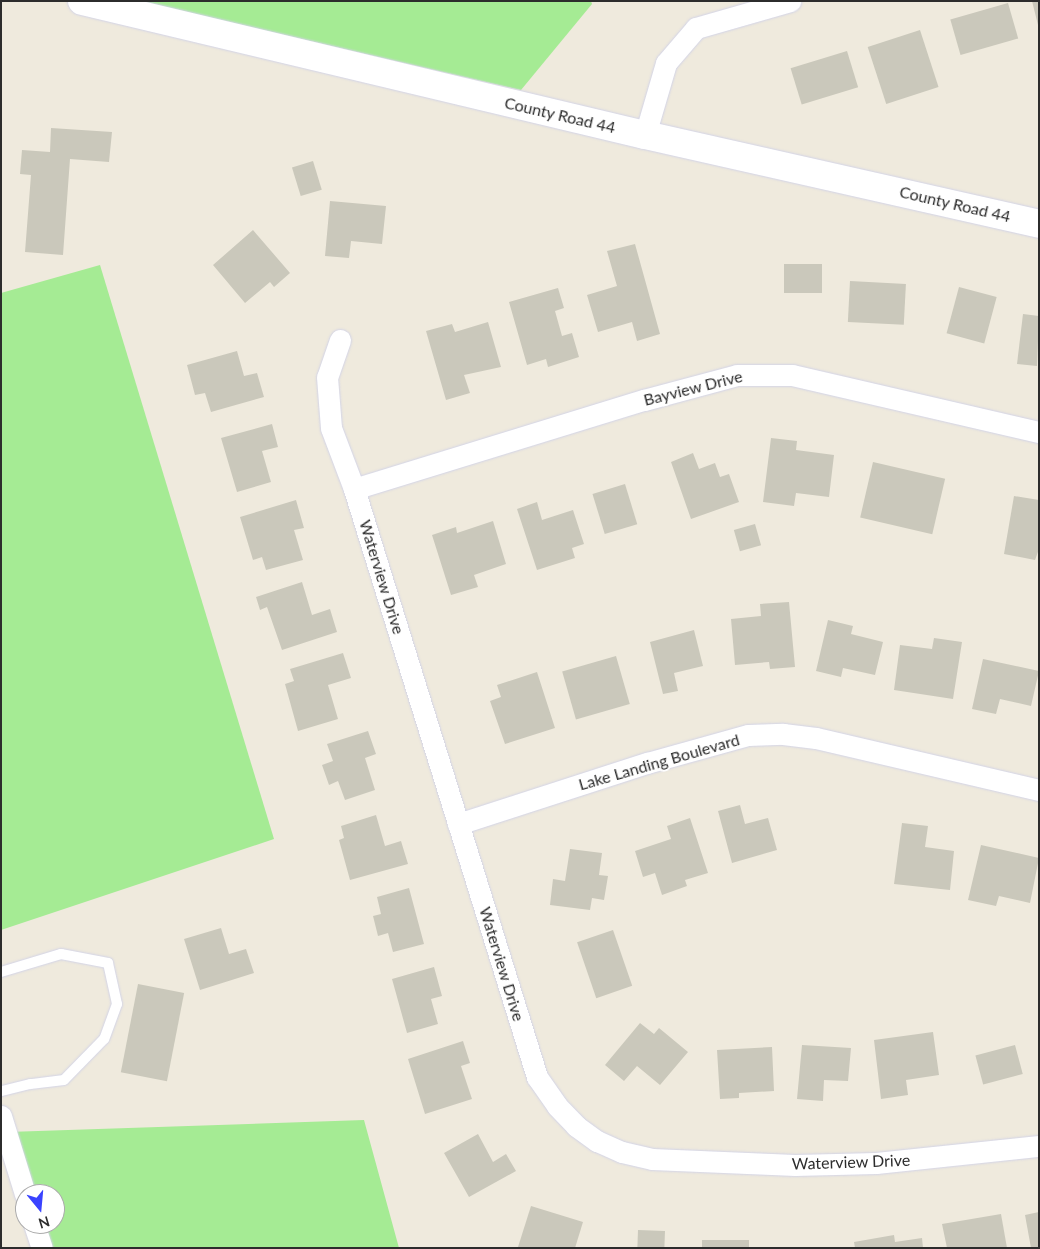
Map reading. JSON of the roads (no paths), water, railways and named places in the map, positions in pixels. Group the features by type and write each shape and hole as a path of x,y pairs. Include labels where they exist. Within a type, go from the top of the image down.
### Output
{"main road":[{"name":"County Road 44","path":"82,1 645,136 1039,224"}],"street":[{"path":"645,136 666,63 696,28 790,1"},
{"name":"Waterview Drive","path":"340,340 327,377 327,402 331,428 354,489 537,1077 557,1106 576,1126 597,1141 622,1152 652,1160 795,1165 886,1162 1039,1146"},
{"name":"Bayview Drive","path":"354,489 644,400 737,375 792,375 1039,432"},
{"name":"Lake Landing Boulevard","path":"458,824 647,763 748,735 783,734 816,738 1039,790"},
{"path":"1,1116 22,1184"},
{"path":"37,1234 42,1248"}],"lane":[{"path":"1,972 62,954 108,962 117,1004 104,1039 64,1080 30,1084 1,1092"}]}
